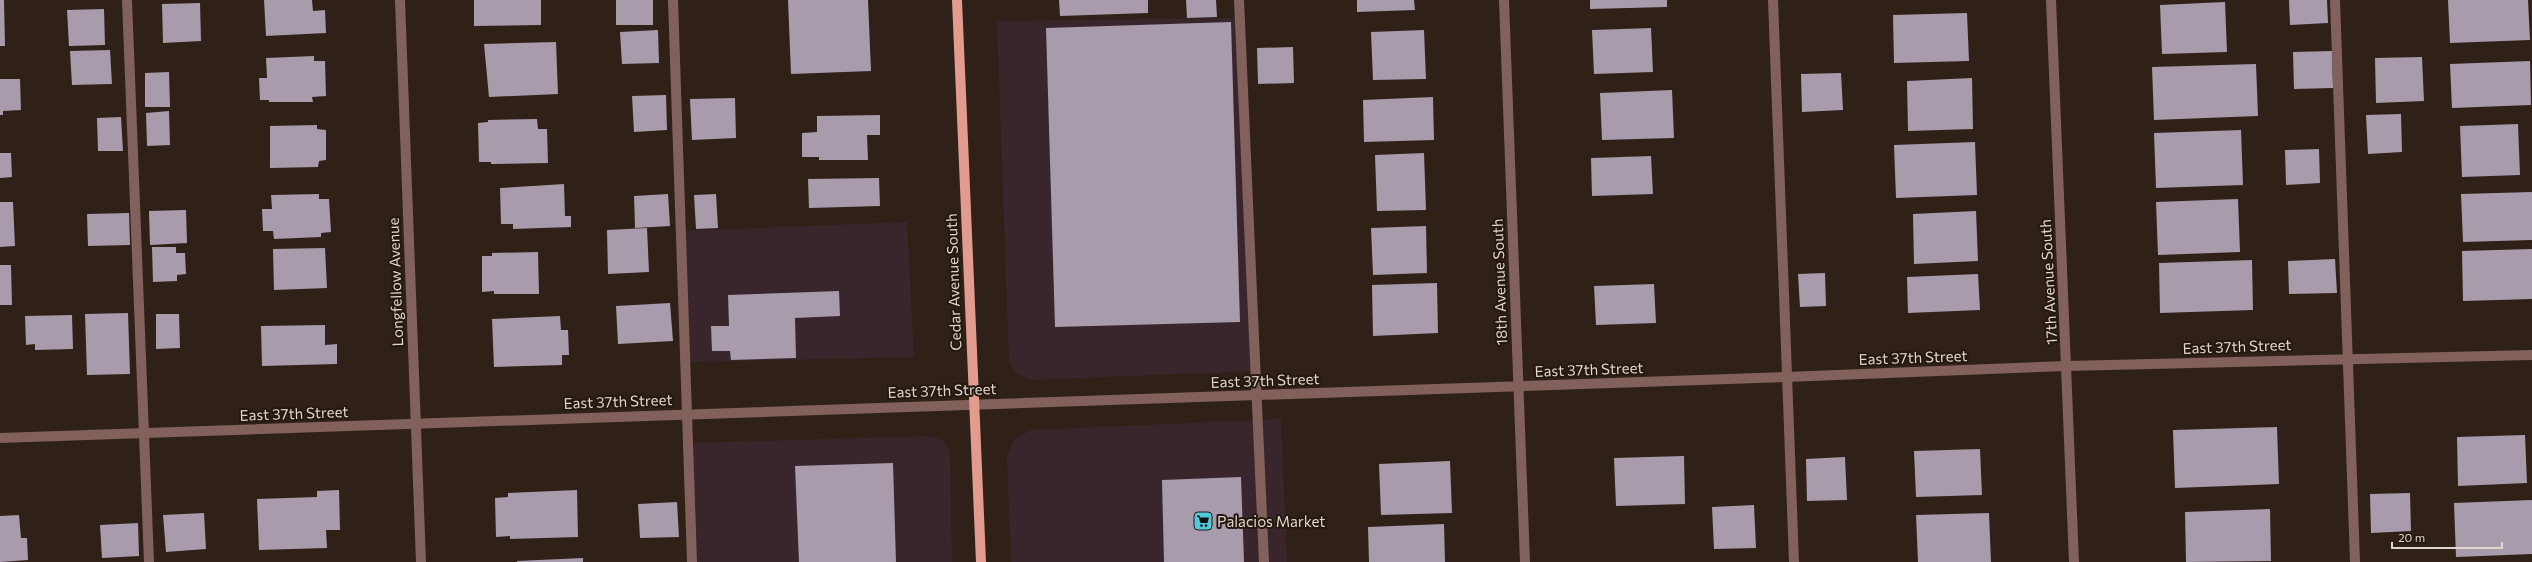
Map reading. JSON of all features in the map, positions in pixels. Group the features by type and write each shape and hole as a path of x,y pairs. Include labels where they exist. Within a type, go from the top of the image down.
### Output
{"main road":[{"name":"Cedar Avenue South","path":"957,0 973,403 981,562"}],"street":[{"path":"126,0 150,562"},
{"name":"Longfellow Avenue","path":"400,0 421,562"},
{"path":"673,0 692,562"},
{"path":"1239,0 1264,562"},
{"name":"18th Avenue South","path":"1504,0 1525,562"},
{"path":"1773,0 1794,562"},
{"name":"17th Avenue South","path":"2051,0 2074,562"},
{"path":"2335,0 2356,562"},
{"name":"East 37th Street","path":"0,438 973,403 1096,401 1518,387 2067,366 2348,358 2532,355"}],"shaded area":[{"path":"1241,18 1251,371 1032,380 1017,374 1009,362 997,21"},
{"path":"907,222 914,357 689,362 682,231"},
{"path":"1281,419 1287,562 1011,562 1007,456 1014,440 1031,430"},
{"path":"929,436 942,440 950,451 952,562 694,562 691,443"}],"building":[{"path":"0,0 4,0 5,46 0,46"},
{"path":"264,0 312,0 313,11 325,10 326,33 266,36"},
{"path":"474,0 541,0 541,25 474,26"},
{"path":"616,0 653,0 653,25 616,25"},
{"path":"788,0 868,0 871,71 791,74"},
{"path":"1059,0 1148,0 1148,13 1060,16"},
{"path":"1186,0 1216,0 1217,17 1187,18"},
{"path":"1357,0 1414,0 1415,10 1357,12"},
{"path":"1590,0 1667,0 1667,7 1590,9"},
{"path":"2289,0 2327,0 2328,23 2290,25"},
{"path":"2448,0 2528,0 2530,40 2450,43"},
{"path":"2225,2 2227,52 2162,54 2160,5"},
{"path":"200,3 201,41 163,43 162,4"},
{"path":"104,9 105,45 69,46 67,10"},
{"path":"1967,13 1969,61 1894,63 1893,15"},
{"path":"1231,22 1240,322 1055,327 1046,28"},
{"path":"1651,28 1653,72 1594,74 1592,30"},
{"path":"658,30 659,63 622,64 620,32"},
{"path":"1424,30 1426,79 1373,80 1371,32"},
{"path":"556,42 558,94 489,97 484,44"},
{"path":"1293,47 1294,83 1258,84 1257,48"},
{"path":"110,50 112,84 72,85 70,51"},
{"path":"2332,51 2333,88 2294,89 2293,52"},
{"path":"314,56 314,61 325,61 326,96 312,97 313,102 269,102 269,100 260,100 259,78 267,78 266,58"},
{"path":"2422,57 2424,101 2376,103 2375,58"},
{"path":"2530,61 2531,105 2452,108 2450,64"},
{"path":"2256,64 2258,116 2154,120 2152,67"},
{"path":"169,72 170,107 145,107 145,73"},
{"path":"1841,73 1843,110 1802,112 1801,74"},
{"path":"1972,78 1973,129 1908,131 1907,81"},
{"path":"0,79 20,79 21,110 3,111 3,115 0,115"},
{"path":"1672,90 1674,138 1602,140 1600,93"},
{"path":"666,95 667,130 634,132 632,96"},
{"path":"1433,97 1434,140 1364,142 1363,100"},
{"path":"735,98 736,138 692,140 690,99"},
{"path":"169,111 170,145 147,146 146,113"},
{"path":"2401,114 2402,152 2368,154 2366,115"},
{"path":"880,115 880,135 867,135 868,160 819,160 819,157 802,157 802,133 817,132 817,116"},
{"path":"121,117 123,151 98,151 97,118"},
{"path":"537,119 538,129 547,129 548,163 491,164 491,162 479,162 478,123 488,122 488,120"},
{"path":"2518,124 2520,175 2462,177 2460,126"},
{"path":"317,125 317,129 326,130 326,160 319,161 318,167 270,168 270,126"},
{"path":"2241,130 2243,185 2156,188 2154,133"},
{"path":"1975,142 1977,195 1896,198 1894,145"},
{"path":"2319,149 2320,183 2286,185 2285,150"},
{"path":"0,153 11,153 12,177 0,178"},
{"path":"1424,153 1426,210 1377,211 1375,155"},
{"path":"1651,156 1653,194 1592,196 1591,158"},
{"path":"879,178 880,206 809,208 808,179"},
{"path":"564,184 565,216 571,216 571,227 513,229 513,224 501,224 500,188"},
{"path":"2532,192 2532,240 2463,242 2461,194"},
{"path":"319,194 319,199 329,199 331,232 321,233 321,237 274,239 273,231 263,231 262,209 272,209 271,195"},
{"path":"668,194 670,226 635,228 634,196"},
{"path":"716,194 718,228 696,229 694,195"},
{"path":"2238,199 2240,252 2158,255 2156,202"},
{"path":"0,202 13,202 15,246 0,247"},
{"path":"186,210 187,243 150,245 149,211"},
{"path":"1976,211 1978,261 1914,264 1913,214"},
{"path":"129,213 130,245 88,246 87,214"},
{"path":"1426,226 1427,273 1373,275 1371,228"},
{"path":"647,228 649,272 608,274 607,230"},
{"path":"152,247 176,247 176,253 185,253 186,274 177,275 177,281 153,282"},
{"path":"325,248 327,288 274,290 273,249"},
{"path":"2532,249 2532,299 2463,301 2462,251"},
{"path":"538,252 539,294 494,294 494,291 482,292 482,256 492,256 492,253"},
{"path":"2335,259 2337,293 2289,294 2288,261"},
{"path":"2252,260 2253,310 2160,313 2159,263"},
{"path":"0,265 11,265 12,305 0,305"},
{"path":"1825,273 1826,306 1800,307 1798,274"},
{"path":"1978,274 1980,310 1908,313 1907,277"},
{"path":"1437,283 1438,333 1373,336 1372,285"},
{"path":"1654,284 1656,323 1596,325 1594,286"},
{"path":"839,291 840,316 795,318 796,358 731,360 730,351 712,351 711,326 729,326 728,295"},
{"path":"670,303 673,341 618,344 616,306"},
{"path":"128,313 130,374 87,375 85,314"},
{"path":"156,314 179,314 180,348 156,349"},
{"path":"72,315 73,349 35,350 35,344 26,345 25,316"},
{"path":"560,316 561,330 568,330 569,355 562,355 562,365 494,367 492,319"},
{"path":"325,325 325,345 337,344 337,364 262,366 261,326"},
{"path":"2277,427 2279,484 2175,488 2173,430"},
{"path":"2525,435 2527,483 2458,486 2457,437"},
{"path":"1980,449 1982,495 1916,497 1914,451"},
{"path":"1684,456 1685,504 1616,506 1614,458"},
{"path":"1845,457 1847,500 1807,501 1806,459"},
{"path":"1450,461 1452,513 1381,515 1379,464"},
{"path":"893,463 896,562 799,562 795,466"},
{"name":"Palacios Market","path":"1241,477 1244,562 1164,562 1162,480"},
{"path":"339,490 340,530 326,530 327,548 259,550 257,499 317,497 317,491"},
{"path":"577,490 578,537 510,539 510,536 496,537 495,498 508,497 508,493"},
{"path":"2410,493 2411,531 2371,533 2370,494"},
{"path":"2532,500 2532,554 2456,557 2454,503"},
{"path":"677,502 679,537 640,538 638,504"},
{"path":"1754,505 1756,548 1714,549 1712,507"},
{"path":"2270,509 2271,561 2186,562 2185,512"},
{"path":"204,513 206,549 166,552 163,515"},
{"path":"1989,513 1991,562 1918,562 1916,515"},
{"path":"19,515 21,538 27,538 28,560 0,562 0,516"},
{"path":"138,523 139,556 102,558 100,525"},
{"path":"1444,524 1445,562 1369,562 1368,527"},
{"path":"583,558 583,562 517,562 517,561"}],"place":[{"name":"Palacios Market","path":"1203,521"}]}
